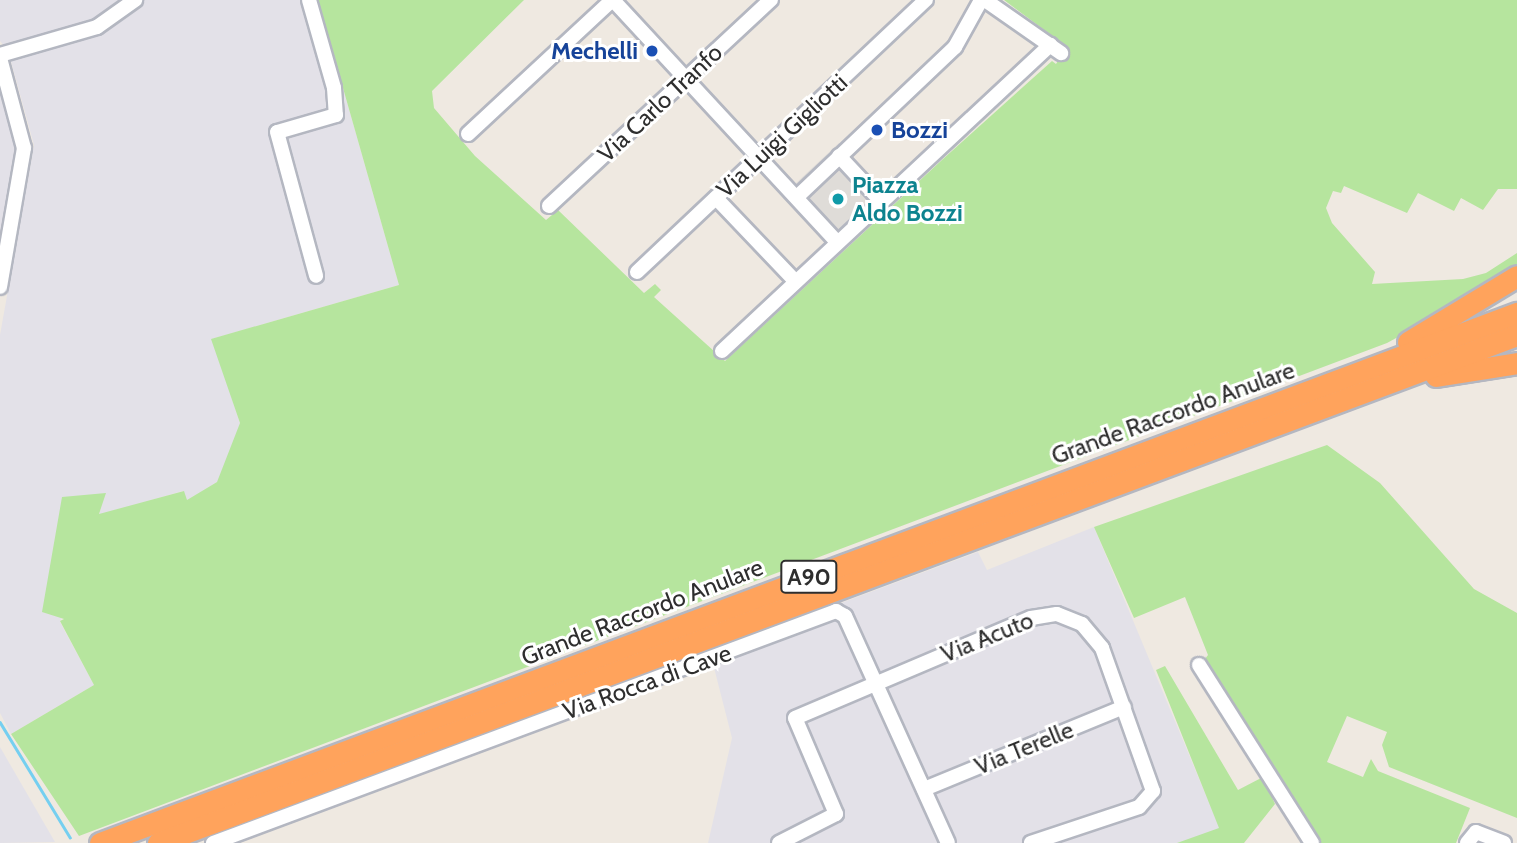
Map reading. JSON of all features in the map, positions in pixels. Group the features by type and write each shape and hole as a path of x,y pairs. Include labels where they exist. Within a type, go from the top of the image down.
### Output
{"highway":[{"path":"1373,366 1517,276"},
{"name":"Grande Raccordo Anulare","path":"101,843 1517,313"},
{"name":"Grande Raccordo Anulare","path":"158,843 1517,335"},
{"path":"1386,384 1517,363"}],"street":[{"path":"0,287 24,148 0,57 97,27 135,0"},
{"path":"309,0 334,88 336,115 277,132 316,276"},
{"path":"468,134 612,0 760,156 836,241"},
{"name":"Via Carlo Tranfo","path":"549,206 771,0"},
{"name":"Via Luigi Gigliotti","path":"638,272 926,0"},
{"path":"722,351 880,200 1056,49 983,0 955,47 797,197"},
{"path":"839,156 880,200"},
{"path":"716,198 795,281"},
{"name":"Via Rocca di Cave","path":"213,843 836,611 845,616 948,843"},
{"name":"Via Acuto","path":"779,843 836,814 795,718 1031,618 1057,614 1078,621 1095,636 1151,776 1151,799 1031,843"},
{"path":"1199,665 1312,843"},
{"name":"Via Terelle","path":"924,789 1124,707"},
{"path":"1470,838 1504,843"}],"shaded area":[{"path":"0,0 122,0 102,19 6,48 0,41"},
{"path":"144,0 318,0 399,285 212,339 240,423 234,450 217,482 186,501 183,491 99,515 105,493 60,622 94,685 11,734 0,713 0,335 34,145 10,58 104,31"},
{"path":"0,82 18,147 0,251"},
{"name":"Piazza Aldo Bozzi","path":"839,143 893,201 836,254 782,196"},
{"path":"1094,527 1220,829 1179,843 708,843 732,738 710,652 978,552 987,570"},
{"path":"0,747 55,842 0,843"}],"green space":[{"path":"318,0 524,0 432,91 434,108 475,156 546,220 558,210 644,293 655,284 661,290 654,297 725,361 1052,61 1056,64 1067,47 1004,0 1517,0 1517,189 1498,189 1483,210 1461,198 1454,211 1418,193 1407,213 1344,186 1341,193 1333,191 1326,208 1332,223 1375,272 1372,284 1463,279 1486,273 1517,253 1517,272 1387,343 79,836 11,734 94,685 60,621 64,619 42,612 62,497 106,493 99,514 184,491 187,500 217,482 240,423 211,339 399,285"},
{"path":"1327,445 1380,483 1474,589 1517,613 1517,818 1389,767 1382,745 1387,732 1347,716 1327,762 1363,777 1371,759 1378,771 1470,808 1456,843 1321,843 1205,659 1208,655 1185,597 1134,618 1094,527"},
{"path":"1165,666 1238,790 1263,777 1275,804 1244,843 1177,843 1219,828 1156,670"}],"waterway":[{"path":"0,722 70,837"}],"place":[{"name":"Mechelli","path":"652,51"},
{"name":"Bozzi","path":"877,130"},
{"name":"Piazza Aldo Bozzi","path":"838,199"}]}
